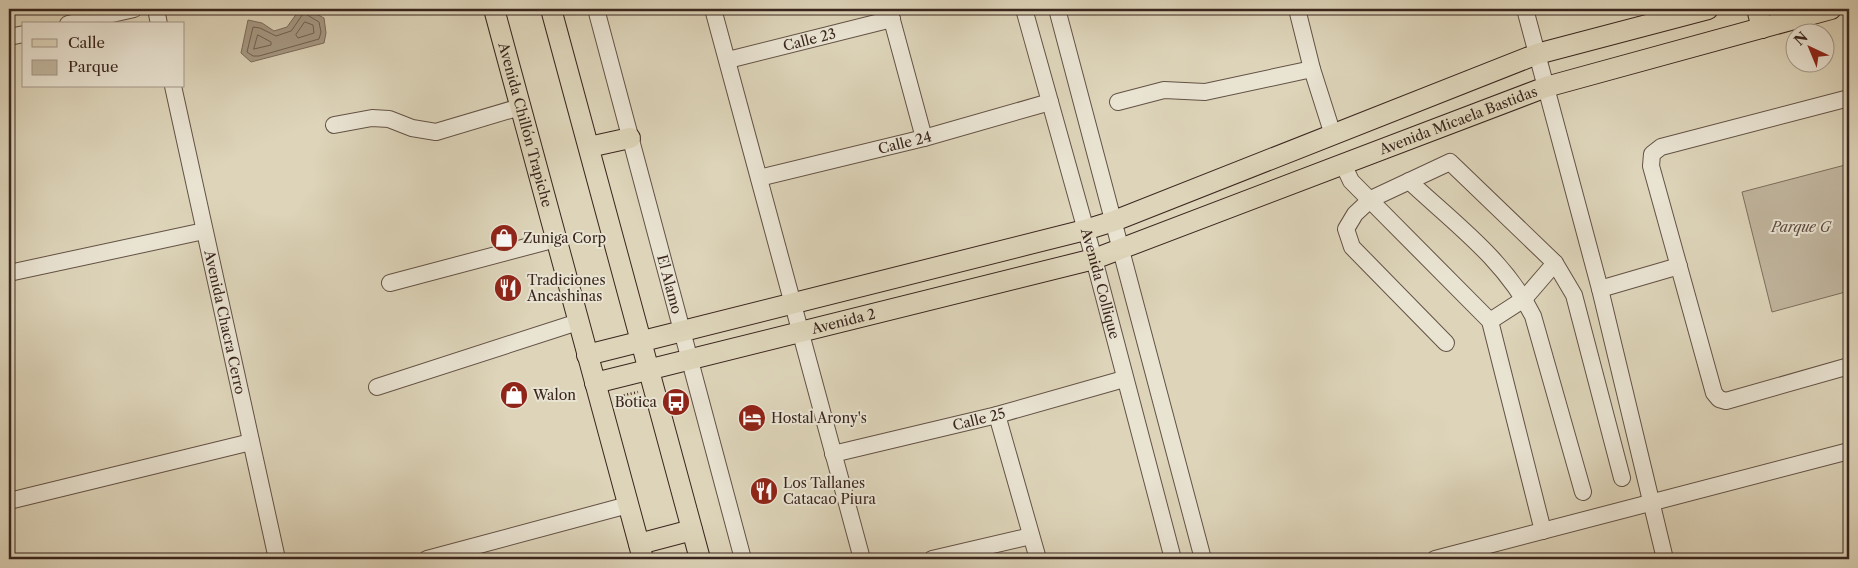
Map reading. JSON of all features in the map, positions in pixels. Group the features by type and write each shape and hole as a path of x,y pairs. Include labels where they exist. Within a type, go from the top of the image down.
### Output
{"main road":[{"name":"Avenida Chillón Trapiche","path":"494,9 641,552"},
{"path":"551,9 700,559"},
{"path":"587,355 1085,230 1114,221 1537,54 1708,9"},
{"name":"Avenida Micaela Bastidas","path":"1094,259 1546,87 1760,18 1831,9"},
{"path":"1333,135 1343,164"},
{"path":"589,147 630,138"},
{"path":"1188,192 1184,207 1193,217 1202,218"},
{"name":"Avenida 2","path":"595,383 1094,259"},
{"path":"641,552 692,530"}],"street":[{"path":"77,22 134,9"},
{"path":"156,9 159,22"},
{"name":"El Alamo","path":"596,9 743,559"},
{"path":"713,9 862,559"},
{"name":"Avenida Collique","path":"1024,9 1094,259 1124,379 1173,559"},
{"path":"1056,9 1203,559"},
{"path":"1297,9 1312,69 1333,135"},
{"path":"1525,9 1600,289 1665,559"},
{"path":"891,14 924,138"},
{"name":"Calle 23","path":"728,60 891,14"},
{"path":"9,37 22,34"},
{"path":"1118,102 1164,90 1205,92 1312,69"},
{"name":"Avenida Chacra Cerro","path":"173,88 277,559"},
{"path":"1849,98 1660,147 1652,154 1651,166 1714,393 1719,399 1726,401 1849,366"},
{"name":"Calle 24","path":"759,178 924,138 1050,102"},
{"path":"334,125 372,118 389,119 412,128 436,132 520,107"},
{"path":"1446,344 1352,247 1346,229 1355,214 1371,199 1450,162 1555,263 1574,295 1622,478"},
{"path":"1343,164 1351,181 1490,320 1543,531"},
{"path":"1409,181 1502,267 1524,299 1533,316 1583,492"},
{"path":"9,273 204,231"},
{"path":"390,283 556,240"},
{"path":"1490,320 1524,299 1555,263"},
{"path":"1600,289 1679,266"},
{"path":"377,387 578,322"},
{"name":"Calle 25","path":"833,454 997,415 1124,379"},
{"path":"997,415 1038,559"},
{"path":"9,501 251,442"},
{"path":"1435,559 1849,451"},
{"path":"427,559 628,505"},
{"path":"932,559 1031,536"}],"green space":[{"name":"Parque G","path":"1849,164 1849,291 1772,312 1742,192"}],"water":[{"path":"300,9 307,9 324,18 326,33 324,43 251,62 241,53 248,20 262,23 274,31 287,27"}],"place":[{"name":"Zuniga Corp","path":"504,238"},
{"name":"Tradiciones Ancashinas","path":"508,288"},
{"name":"Walon","path":"514,395"},
{"name":"Botica","path":"676,402"},
{"name":"Hostal Arony's","path":"752,418"},
{"name":"Los Tallanes Catacao Piura","path":"764,491"}]}
